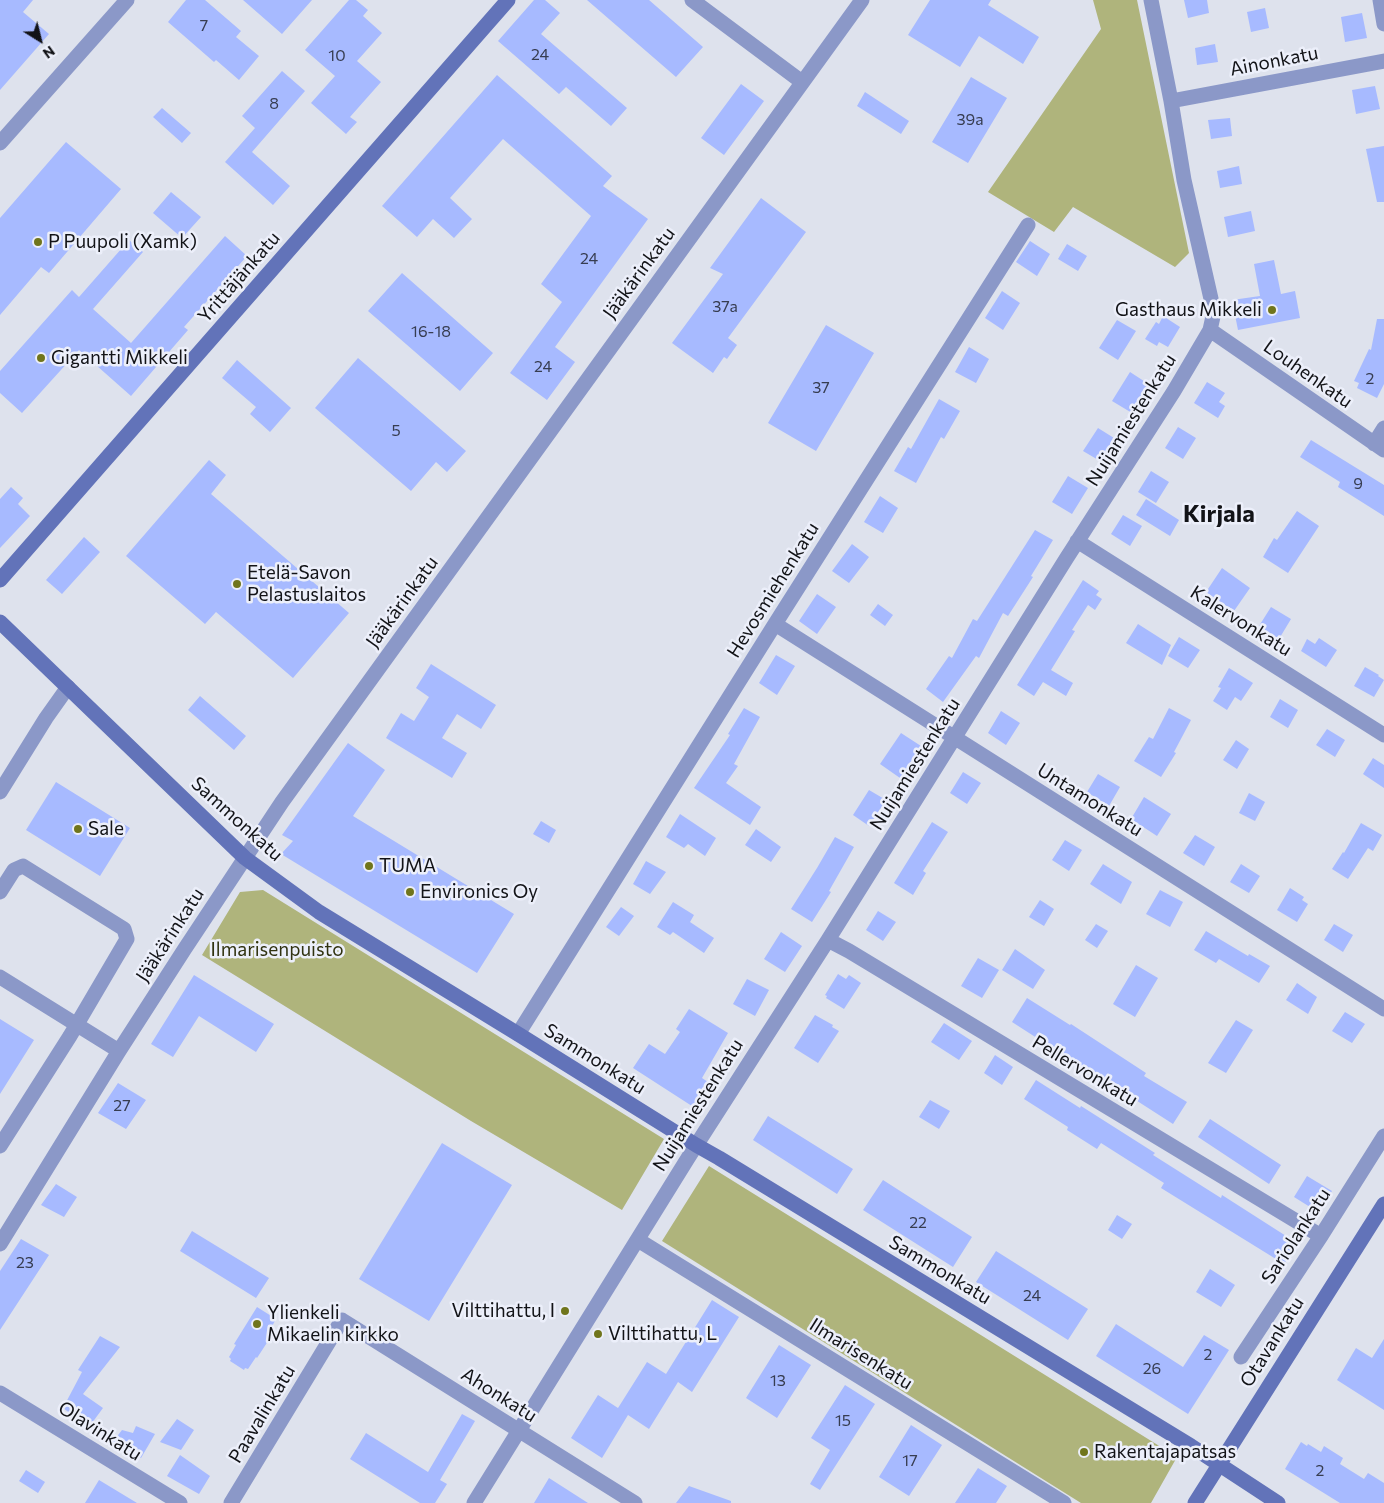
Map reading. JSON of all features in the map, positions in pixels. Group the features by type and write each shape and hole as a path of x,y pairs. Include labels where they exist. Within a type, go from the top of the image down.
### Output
{"street":[{"path":"0,144 127,0"},
{"name":"Yrittäjänkatu","path":"0,580 508,0"},
{"path":"692,0 802,82"},
{"name":"Jääkärinkatu","path":"0,1244 119,1051 282,802 862,0"},
{"name":"Nuijamiestenkatu","path":"474,1503 696,1146 828,940 1210,330 1214,312 1184,180 1172,101 1151,0"},
{"path":"1380,0 1384,24"},
{"name":"Ainonkatu","path":"1172,101 1384,61"},
{"name":"Hevosmiehenkatu","path":"518,1034 1028,225"},
{"name":"Louhenkatu","path":"1210,330 1379,447"},
{"path":"1379,447 1384,428"},
{"name":"Kalervonkatu","path":"1077,541 1384,735"},
{"name":"Sammonkatu","path":"0,622 245,858 319,912 696,1146 1219,1464 1278,1503"},
{"name":"Untamonkatu","path":"775,624 1384,1009"},
{"path":"0,792 46,718 68,687"},
{"path":"0,892 14,870 23,866 124,929 127,939 77,1025 0,1146"},
{"name":"Pellervonkatu","path":"828,940 1321,1236"},
{"path":"0,977 119,1051"},
{"name":"Sariolankatu","path":"1241,1357 1384,1136"},
{"name":"Otavankatu","path":"1195,1503 1384,1204"},
{"name":"Ilmarisenkatu","path":"638,1240 1064,1503"},
{"name":"Ahonkatu","path":"342,1320 635,1503"},
{"name":"Paavalinkatu","path":"231,1503 342,1320"},
{"name":"Olavinkatu","path":"0,1392 159,1498 180,1503"}],"green space":[{"path":"1093,0 1137,0 1189,253 1175,267 1073,207 1054,232 988,192 1101,29"},
{"name":"Ilmarisenpuisto","path":"263,890 664,1139 622,1210 471,1121 202,955 240,892"},
{"path":"709,1166 1177,1457 1151,1503 1081,1503 662,1241"}],"building":[{"path":"0,0 33,0 23,12 49,34 0,90"},
{"path":"186,0 205,0 241,31 236,37 259,56 239,80 216,60 214,62 168,22"},
{"path":"243,0 312,0 282,34"},
{"path":"349,0 356,0 368,10 363,16 382,33 357,61 381,82 350,117 357,122 346,134 311,103 335,76 305,50"},
{"path":"534,0 545,0 560,13 541,34 627,108 611,126 566,87 559,94 498,41"},
{"path":"587,0 649,0 703,47 676,77"},
{"path":"930,0 991,0 988,5 1039,37 1023,64 979,36 960,67 908,35"},
{"path":"1184,0 1207,0 1209,13 1188,18"},
{"path":"1265,8 1269,28 1251,32 1247,12"},
{"path":"1362,13 1367,38 1345,42 1341,17"},
{"path":"1215,44 1218,62 1197,65 1195,48"},
{"path":"282,71 305,91 252,152 290,186 273,205 225,162 255,128 242,116"},
{"path":"497,75 612,176 603,186 648,219 555,347 575,362 547,400 510,373 562,302 541,284 591,216 503,139 450,198 472,219 454,238 433,219 417,237 382,206"},
{"path":"971,77 1007,98 968,163 932,142"},
{"path":"741,84 764,101 724,155 701,138"},
{"path":"1375,86 1380,109 1356,114 1352,90"},
{"path":"865,92 909,121 901,134 857,106"},
{"path":"162,108 191,133 182,143 153,117"},
{"path":"1230,118 1232,136 1211,139 1208,120"},
{"name":"P Puupoli (Xamk)","path":"66,142 121,189 49,273 41,267 0,315 0,218"},
{"path":"1384,146 1384,202 1377,202 1366,149"},
{"path":"1239,166 1242,184 1220,188 1217,171"},
{"path":"171,192 201,217 182,238 153,213"},
{"path":"761,198 806,232 728,338 737,345 727,359 724,357 713,373 672,343 723,274 710,268"},
{"path":"1251,211 1255,231 1228,237 1224,217"},
{"path":"225,236 247,256 184,327 188,330 131,396 79,350 22,413 0,393 0,371 72,290 79,297 129,240 143,252 93,309 131,343"},
{"path":"1030,241 1050,254 1037,276 1016,262"},
{"path":"1067,244 1087,256 1078,271 1058,259"},
{"path":"1274,260 1281,294 1295,291 1300,318 1238,330 1232,300 1260,296 1254,264"},
{"path":"402,273 493,353 460,391 368,311"},
{"path":"1002,291 1020,303 1003,330 985,318"},
{"path":"1163,316 1180,327 1168,347 1159,342 1157,346 1145,339 1156,322 1159,324"},
{"path":"1377,319 1384,319 1384,384 1377,398 1357,388 1359,383 1354,381 1369,349 1371,350"},
{"path":"1117,320 1136,331 1118,360 1099,348"},
{"path":"826,325 874,353 816,451 768,423"},
{"path":"969,347 989,359 976,383 955,372"},
{"path":"358,358 466,451 447,472 436,462 411,491 315,408"},
{"path":"237,360 291,408 270,432 250,414 256,407 222,378"},
{"path":"1130,372 1150,385 1132,413 1112,401"},
{"path":"1207,382 1225,393 1219,402 1225,406 1218,418 1194,403"},
{"path":"939,399 960,411 944,439 941,437 916,483 894,471 908,447 911,449"},
{"path":"1178,427 1196,438 1183,459 1165,448"},
{"path":"1098,428 1114,438 1100,461 1083,451"},
{"path":"1311,440 1384,485 1384,516 1338,487 1340,482 1300,457"},
{"name":"Etelä-Savon Pelastuslaitos","path":"209,460 226,475 211,494 349,613 293,678 216,612 205,624 126,556"},
{"path":"1151,471 1169,482 1156,503 1138,492"},
{"path":"1068,476 1088,488 1072,514 1052,502"},
{"path":"11,487 23,498 18,504 30,516 0,548 0,499"},
{"path":"880,496 898,508 883,533 864,522"},
{"path":"1146,499 1179,520 1170,536 1136,515"},
{"path":"1297,511 1319,526 1288,573 1263,557 1274,538 1277,540"},
{"path":"1123,515 1142,526 1130,546 1111,534"},
{"path":"1035,530 1053,540 1031,576 1033,577 1008,616 1003,613 979,658 976,656 943,702 926,689 949,656 952,658 973,619 977,621"},
{"path":"84,537 100,552 62,594 46,580"},
{"path":"852,544 869,557 849,583 832,571"},
{"path":"1222,568 1250,588 1234,611 1206,592"},
{"path":"1083,580 1099,591 1096,595 1102,599 1095,610 1088,605 1072,630 1075,631 1051,670 1073,683 1066,696 1043,682 1034,696 1017,685"},
{"path":"817,594 836,607 817,634 799,621"},
{"path":"878,604 893,615 885,626 870,615"},
{"path":"1271,607 1291,619 1279,639 1259,626"},
{"path":"1138,624 1171,645 1162,665 1126,643"},
{"path":"1179,637 1200,650 1188,668 1168,656"},
{"path":"1319,638 1337,650 1326,667 1301,651 1307,639 1315,644"},
{"path":"776,655 795,666 777,695 759,683"},
{"path":"431,664 496,705 481,729 457,714 442,738 467,753 452,778 386,738 401,713 414,721 429,697 416,688"},
{"path":"1365,667 1384,680 1374,697 1354,686"},
{"path":"1229,668 1253,683 1241,701 1235,697 1227,710 1213,701 1221,688 1218,687"},
{"path":"200,696 246,736 234,750 188,710"},
{"path":"1280,699 1298,710 1288,728 1270,717"},
{"path":"744,708 760,717 734,764 738,766 726,783 761,807 750,825 694,788 730,735 728,734"},
{"path":"1169,708 1191,720 1174,752 1176,753 1161,777 1134,761 1149,737 1153,739"},
{"path":"1001,711 1020,723 1006,745 988,733"},
{"path":"1327,729 1345,740 1335,757 1316,745"},
{"path":"901,733 921,746 900,778 880,764"},
{"path":"1236,740 1249,749 1237,769 1223,760"},
{"name":"TUMA","path":"348,743 385,770 353,816 514,914 477,973 281,854 293,841 282,835"},
{"path":"1373,758 1384,765 1384,788 1363,774"},
{"path":"963,772 981,783 967,804 950,793"},
{"path":"1098,774 1120,787 1109,806 1087,792"},
{"name":"Sale","path":"56,782 130,828 100,876 26,830"},
{"path":"869,790 886,800 869,826 853,815"},
{"path":"1249,793 1265,802 1255,821 1239,813"},
{"path":"1144,797 1171,814 1157,836 1131,819"},
{"path":"680,814 716,838 705,856 688,844 684,848 666,837"},
{"path":"541,821 556,830 549,843 533,834"},
{"path":"932,822 948,832 923,871 926,873 913,895 894,883"},
{"path":"1361,823 1382,835 1373,851 1368,848 1348,879 1332,869 1344,853"},
{"path":"756,829 781,847 771,862 745,845"},
{"path":"1195,835 1215,847 1204,866 1183,853"},
{"path":"835,837 854,847 829,891 831,892 812,922 791,909"},
{"path":"1065,840 1082,850 1069,871 1052,860"},
{"path":"646,861 666,872 650,894 633,884"},
{"path":"1103,864 1132,882 1121,904 1090,884"},
{"path":"1241,864 1260,876 1249,893 1230,882"},
{"path":"1290,888 1304,897 1302,900 1308,904 1297,922 1277,910"},
{"path":"1160,890 1183,902 1170,927 1146,914"},
{"path":"1040,900 1054,909 1044,926 1029,917"},
{"path":"673,902 694,915 690,922 714,938 704,953 673,932 670,935 657,927"},
{"path":"621,907 634,916 619,936 606,927"},
{"path":"878,911 896,922 883,941 866,930"},
{"path":"1096,924 1108,931 1097,948 1085,940"},
{"path":"1334,924 1353,935 1343,952 1324,940"},
{"path":"1206,931 1248,956 1249,954 1270,966 1259,983 1219,959 1216,963 1194,950"},
{"path":"781,932 802,946 785,972 764,959"},
{"path":"1015,949 1045,970 1033,989 1002,970"},
{"path":"978,958 999,970 982,998 961,986"},
{"path":"1136,965 1158,978 1135,1017 1113,1004"},
{"path":"838,974 846,979 849,975 861,983 844,1009 826,998 827,996 825,995"},
{"path":"194,975 274,1024 256,1052 199,1016 173,1057 151,1044"},
{"path":"747,979 769,990 755,1016 733,1004"},
{"path":"1297,983 1317,997 1308,1014 1286,1000"},
{"path":"1027,998 1071,1024 1146,1073 1144,1076 1187,1102 1173,1124 1012,1022"},
{"path":"689,1009 728,1033 702,1078 711,1084 695,1108 633,1068 649,1044 665,1054 680,1032 676,1029"},
{"path":"1345,1012 1365,1024 1352,1043 1332,1031"},
{"path":"815,1015 833,1025 832,1027 839,1031 818,1063 794,1048"},
{"path":"0,1019 34,1040 0,1094"},
{"path":"1236,1020 1253,1030 1226,1073 1208,1063"},
{"path":"944,1023 972,1041 959,1060 931,1042"},
{"path":"995,1055 1013,1067 1002,1085 984,1073"},
{"path":"1036,1080 1155,1153 1153,1155 1221,1198 1222,1195 1297,1243 1284,1264 1161,1188 1164,1183 1101,1143 1097,1149 1067,1130 1068,1127 1024,1099"},
{"path":"118,1083 146,1100 126,1129 98,1113"},
{"path":"930,1100 950,1111 939,1129 919,1117"},
{"path":"768,1116 853,1169 837,1194 753,1140"},
{"path":"1210,1119 1281,1165 1269,1184 1198,1137"},
{"path":"442,1143 512,1185 429,1321 359,1279"},
{"path":"1307,1176 1332,1191 1318,1212 1294,1197"},
{"path":"883,1180 972,1237 953,1267 863,1210"},
{"path":"56,1184 77,1197 64,1217 41,1205"},
{"path":"1117,1215 1132,1224 1122,1239 1108,1230"},
{"path":"192,1231 269,1278 256,1298 180,1251"},
{"path":"21,1239 49,1255 0,1330 0,1271"},
{"path":"996,1251 1088,1309 1068,1340 976,1282"},
{"path":"1210,1269 1235,1285 1221,1307 1196,1292"},
{"path":"712,1300 739,1317 692,1392 678,1382 649,1429 628,1415 602,1458 571,1438 598,1395 618,1408 647,1362 666,1374"},
{"path":"257,1307 276,1319 271,1328 273,1329 270,1334 272,1335 257,1358 248,1369 245,1368 244,1370 230,1361 229,1357 236,1345 234,1344"},
{"path":"1116,1324 1183,1367 1204,1335 1229,1350 1188,1414 1096,1356"},
{"path":"100,1336 120,1347 83,1394 103,1408 89,1427 63,1408 82,1372 78,1370"},
{"path":"1384,1339 1384,1410 1337,1380 1356,1348 1372,1358"},
{"path":"779,1345 811,1365 777,1418 746,1398"},
{"path":"845,1385 875,1404 820,1490 810,1484 830,1450 811,1438"},
{"path":"462,1414 475,1421 440,1480 447,1484 435,1503 420,1503 350,1459 366,1433 428,1472"},
{"path":"177,1419 194,1430 181,1450 160,1442"},
{"path":"911,1425 942,1445 909,1496 879,1477"},
{"path":"136,1426 155,1434 141,1458 112,1443 122,1430 133,1433"},
{"path":"1301,1442 1321,1452 1324,1446 1343,1458 1340,1464 1364,1479 1368,1473 1384,1483 1384,1503 1340,1503 1285,1469"},
{"path":"180,1455 210,1476 199,1494 167,1476"},
{"path":"978,1468 1007,1486 996,1503 955,1503"},
{"path":"26,1470 45,1482 38,1493 19,1481"},
{"path":"549,1478 588,1503 534,1503"},
{"path":"99,1480 137,1503 85,1503"},
{"path":"689,1486 731,1501 731,1503 676,1503"}],"place":[{"name":"P Puupoli (Xamk)","path":"38,242"},
{"name":"Gasthaus Mikkeli","path":"1272,310"},
{"name":"Gigantti Mikkeli","path":"41,358"},
{"name":"Etelä-Savon Pelastuslaitos","path":"237,584"},
{"name":"Sale","path":"78,829"},
{"name":"TUMA","path":"369,866"},
{"name":"Environics Oy","path":"410,892"},
{"name":"Vilttihattu, I","path":"565,1311"},
{"name":"Ylienkeli Mikaelin kirkko","path":"257,1324"},
{"name":"Vilttihattu, L","path":"598,1334"},
{"name":"Rakentajapatsas","path":"1084,1452"}],"district":[{"name":"Kirjala","path":"1219,514"}]}
